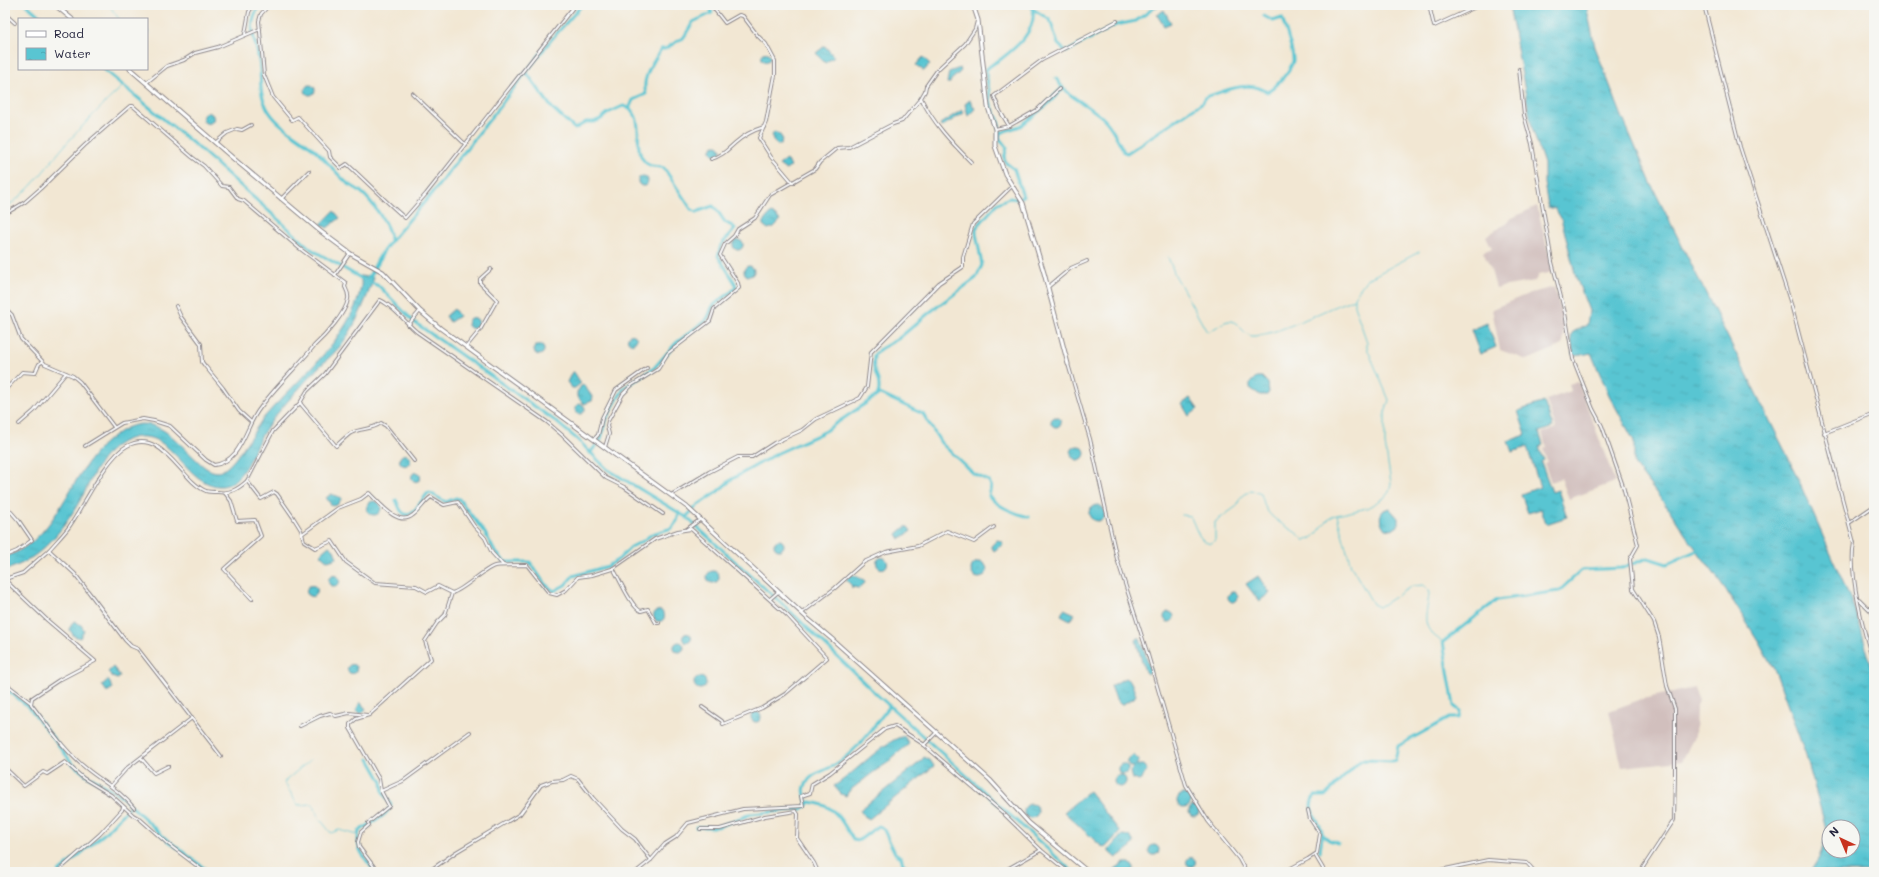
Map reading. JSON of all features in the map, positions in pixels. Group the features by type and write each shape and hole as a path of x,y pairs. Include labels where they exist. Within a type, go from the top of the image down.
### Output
{"street":[{"path":"55,5 71,18"},
{"path":"244,35 253,5"},
{"path":"268,5 261,14 259,21 264,75 273,98 292,120 298,117 329,152 330,158 340,168 347,164 367,181 380,197 405,218 575,5"},
{"path":"711,5 725,23 739,15 742,16 766,44 775,61 775,75 766,122 763,132 759,138 771,157 793,183"},
{"path":"973,5 978,20 988,107 994,129 995,146 1005,174 1013,185 1023,204 1048,287 1068,364 1090,439 1117,559 1148,655 1186,785 1208,821 1239,859 1246,872"},
{"path":"1429,5 1434,26 1480,5"},
{"path":"1704,5 1740,147 1791,304 1849,523 1854,543 1852,553 1858,598 1864,630 1874,662"},
{"path":"5,14 15,24"},
{"path":"604,447 609,434 607,426 608,421 623,394 632,385 658,369 668,353 710,321 714,309 739,288 738,283 720,255 725,244 734,236 738,229 754,218 770,195 793,183 815,168 837,148 849,147 893,124 902,121 921,98 926,86 938,69 965,44 975,30 978,20"},
{"path":"1009,126 1000,111 994,96 1042,60 1117,21"},
{"path":"146,82 168,66 184,60 195,53 218,47 260,29"},
{"path":"1519,69 1524,115 1532,144 1552,262 1565,313 1573,359 1593,410 1602,426 1623,486 1638,545 1630,559 1633,589 1654,622 1668,686 1675,709 1674,820 1640,872"},
{"path":"131,70 281,199 350,253 383,272 420,310 466,347 696,514 778,592 995,784 1029,823 1088,872"},
{"path":"994,129 1009,126 1037,110 1059,89"},
{"path":"412,93 465,144"},
{"path":"921,98 928,112 942,132 971,162"},
{"path":"5,214 25,202 85,145 130,106 133,106 204,166 222,186 229,187 238,199 244,200 299,248 346,284 344,287 348,293 348,299 344,308 324,337 270,395 251,422 247,436 229,460 214,465 206,460 170,426 143,420 128,421 114,427 85,446"},
{"path":"215,143 232,130 237,128 242,130 250,125"},
{"path":"712,159 720,157 736,142 764,127"},
{"path":"281,199 309,171"},
{"path":"671,495 700,476 738,457 752,457 774,443 802,430 816,419 860,398 867,387 871,352 939,283 963,267 962,257 973,224 1013,185"},
{"path":"335,275 350,253"},
{"path":"1048,287 1071,268 1087,261"},
{"path":"466,347 480,330 497,300 480,283 480,279 491,269"},
{"path":"31,704 32,698 59,680 95,661 46,620 5,580 23,573 49,550 68,528 112,458 132,444 144,442 156,446 195,484 206,491 225,493 240,488 247,481 273,431 300,403 307,391 325,374 380,300 390,305 408,324 547,422 606,478 624,487 663,514"},
{"path":"176,306 181,317 201,344 202,362 204,366 239,410 251,422"},
{"path":"5,308 12,315 21,339 43,362 52,368 72,376 84,386 114,427"},
{"path":"408,324 420,310"},
{"path":"5,390 22,372 35,373 39,364 43,362"},
{"path":"594,439 598,435 602,418 616,390 647,368"},
{"path":"20,424 34,411 66,373"},
{"path":"300,403 336,446 350,433 366,428 375,428 381,423 386,426 414,461"},
{"path":"1824,433 1874,413"},
{"path":"247,481 261,499 274,492 277,494 293,517 304,541 315,548 332,541 346,562 375,583 416,586 427,592 438,586 452,593 459,591 492,568 529,565 544,587 549,593 554,595 562,593 578,577 592,576 613,568 659,537 691,529 804,632 827,658 785,694 762,708 723,724 722,721 702,706"},
{"path":"225,493 231,501 237,521 255,520 261,536 224,569 252,599"},
{"path":"302,534 338,508 361,499 369,493 397,518 410,518 430,497 444,505 458,502 474,526 485,538 492,553 503,566"},
{"path":"5,505 32,540 17,552 5,556"},
{"path":"1849,523 1874,506"},
{"path":"685,530 701,519"},
{"path":"802,613 835,588 855,568 886,552 918,546 947,531 974,542 994,527"},
{"path":"49,550 75,574 125,640 131,646 138,649 222,756"},
{"path":"613,568 625,593 637,608 642,611 648,609 656,623 658,623"},
{"path":"770,600 778,592"},
{"path":"368,823 389,806 381,791 379,779 350,728 352,722 368,715 431,659 424,641 445,615 452,593"},
{"path":"1858,598 1872,612 1874,618"},
{"path":"5,683 31,704 85,768 111,786 134,808"},
{"path":"300,726 320,716 330,714 336,716 349,713 368,715"},
{"path":"111,786 127,768 142,758 192,718"},
{"path":"636,872 651,860 665,844 676,837 688,823 743,809 802,806 801,796 810,793 812,784 830,773 889,727 897,726 925,744 1002,812 1041,850 1068,872"},
{"path":"381,791 402,781 470,732"},
{"path":"925,744 936,732"},
{"path":"142,758 154,773 168,766"},
{"path":"5,768 24,786 43,772 47,774 65,762 83,778 111,795 123,807 140,819 168,844 205,872"},
{"path":"428,872 456,852 520,814 541,785 552,781 559,781 571,776 578,779 593,798 622,829 635,839 651,860"},
{"path":"57,872 106,828 123,807"},
{"path":"1308,810 1310,818 1320,834 1315,855 1325,872"},
{"path":"700,829 720,829 765,816 796,811 798,814 797,838 814,863 818,872"},
{"path":"369,826 360,832 358,842 359,847 378,872"},
{"path":"1002,872 1041,850"},
{"path":"1284,872 1315,855"},
{"path":"1431,872 1488,860 1527,863 1535,872"}],"shaded area":[{"path":"1537,206 1553,272 1538,275 1535,281 1496,288 1490,267 1483,252 1492,248 1486,236 1509,222 1510,219"},
{"path":"1554,287 1564,320 1563,345 1527,360 1500,350 1492,309 1528,294"},
{"path":"1578,381 1615,482 1569,499 1561,478 1551,482 1544,463 1547,462 1543,448 1546,447 1542,433 1556,428 1546,400 1571,391 1569,384"},
{"path":"1694,688 1699,701 1696,708 1695,735 1682,761 1622,767 1609,711 1642,699"}],"water":[{"path":"1509,5 1586,5 1595,47 1621,114 1654,190 1790,461 1856,613 1874,675 1874,872 1810,872 1819,858 1821,852 1821,859 1861,859 1861,819 1823,819 1806,756 1776,673 1759,642 1724,587 1670,511 1634,464 1634,441 1609,395 1591,353 1576,356 1573,354 1571,335 1573,332 1587,325 1589,311 1576,277 1561,218 1555,209 1548,207 1544,183 1544,164 1532,128"},
{"path":"1164,10 1171,23 1164,26 1157,15"},
{"path":"825,46 834,57 825,63 816,53"},
{"path":"764,53 768,53 770,57 768,61 764,61 762,59 762,55"},
{"path":"923,57 930,64 924,71 916,65"},
{"path":"960,68 961,71 951,80 950,83 947,83 949,72"},
{"path":"310,85 315,90 310,95 305,90"},
{"path":"970,100 975,109 968,116 965,104"},
{"path":"962,110 964,113 941,127 940,124"},
{"path":"208,112 212,114 214,118 212,122 208,124 204,122 202,118 204,114"},
{"path":"774,132 782,138 781,144 777,145 773,141 772,136"},
{"path":"714,145 718,145 721,150 718,155 714,155 711,152 711,148"},
{"path":"786,160 791,166 786,170 779,165"},
{"path":"641,176 645,176 647,177 647,185 641,186 638,183 638,179"},
{"path":"334,211 340,218 327,228 321,224"},
{"path":"772,213 780,221 774,227 768,229 763,225 766,218"},
{"path":"738,240 743,245 738,250 733,245"},
{"path":"747,266 751,266 753,267 753,275 747,276 744,273 744,269"},
{"path":"360,276 374,278 361,311 349,334 338,349 317,369 275,416 263,433 246,466 234,481 227,485 219,486 206,483 195,475 175,454 152,438 138,437 122,442 103,459 75,509 50,542 30,559 5,570 5,557 25,547 41,533 54,516 89,461 104,444 121,431 133,425 145,424 155,426 164,431 173,437 209,470 217,472 230,465 244,448 267,414 318,360 341,332 351,316 358,299 361,284"},
{"path":"454,309 459,316 450,322 446,316"},
{"path":"471,318 475,318 477,319 477,327 471,328 468,325 468,321"},
{"path":"1487,323 1496,347 1480,354 1471,330"},
{"path":"630,335 634,335 636,339 634,343 630,343 628,341 628,337"},
{"path":"537,345 541,345 543,346 543,354 537,355 534,352 534,348"},
{"path":"572,372 574,372 581,383 575,388 572,388 567,382"},
{"path":"1256,377 1262,377 1268,383 1269,392 1267,395 1260,395 1250,388 1250,383"},
{"path":"584,385 593,398 592,401 584,404 577,397 577,392 581,386"},
{"path":"1190,398 1198,409 1189,416 1182,404"},
{"path":"1544,402 1553,427 1539,432 1543,445 1539,447 1544,460 1541,462 1552,492 1558,490 1567,517 1546,524 1541,509 1528,513 1521,494 1540,487 1527,447 1512,452 1508,441 1526,435 1518,411"},
{"path":"578,404 582,404 584,405 584,413 578,414 575,411 575,407"},
{"path":"1054,417 1058,417 1060,418 1060,426 1054,427 1051,424 1051,420"},
{"path":"1078,446 1083,448 1085,453 1083,458 1078,460 1073,458 1071,453 1073,448"},
{"path":"405,454 409,456 411,460 409,464 405,466 401,464 399,460 401,456"},
{"path":"416,472 421,477 416,482 411,477"},
{"path":"331,494 342,498 337,505 332,506 326,498"},
{"path":"374,501 379,503 381,508 379,513 374,515 369,513 367,508 369,503"},
{"path":"1094,505 1100,505 1105,510 1103,519 1100,521 1094,521 1089,516 1089,510"},
{"path":"1389,508 1398,518 1398,526 1392,530 1385,529 1380,519 1382,512"},
{"path":"905,527 908,527 911,531 900,539 897,534"},
{"path":"777,540 781,540 783,541 783,549 777,550 774,547 774,543"},
{"path":"997,540 1002,541 1003,544 994,551 991,546"},
{"path":"329,546 334,550 337,558 328,561 321,555 321,553"},
{"path":"882,557 886,559 888,563 886,567 882,569 878,567 876,563 878,559"},
{"path":"979,562 986,567 987,570 982,577 979,578 972,573 971,570 976,563"},
{"path":"713,571 717,573 719,577 717,581 713,583 709,581 707,577 709,573"},
{"path":"851,574 864,580 865,583 859,588 851,587 852,586 846,580"},
{"path":"334,575 338,577 340,581 338,585 334,587 330,585 328,581 330,577"},
{"path":"1258,576 1270,593 1259,601 1246,584"},
{"path":"310,586 314,586 316,587 316,595 310,596 307,593 307,589"},
{"path":"1231,592 1235,592 1237,593 1237,601 1231,602 1228,599 1228,595"},
{"path":"1064,609 1075,614 1070,620 1061,615"},
{"path":"659,610 663,612 665,616 663,620 659,622 655,620 653,616 655,612"},
{"path":"1167,612 1171,612 1173,613 1173,621 1167,622 1164,619 1164,615"},
{"path":"74,621 81,625 84,630 80,638 74,636 69,629"},
{"path":"685,634 689,634 691,638 689,642 685,642 683,640 683,636"},
{"path":"1140,638 1151,671 1148,674 1145,672 1136,640"},
{"path":"677,642 681,642 684,647 681,652 677,652 674,649 674,645"},
{"path":"350,665 354,665 356,669 354,673 350,673 348,671 348,667"},
{"path":"113,667 120,676 118,679 114,678 108,672"},
{"path":"698,677 702,677 706,683 702,689 698,689 694,685 694,681"},
{"path":"1125,678 1131,682 1136,695 1134,698 1121,705 1117,701 1111,686"},
{"path":"108,680 113,688 107,692 102,685"},
{"path":"360,702 366,709 361,714 356,711"},
{"path":"754,712 758,712 760,713 760,721 754,722 751,719 751,715"},
{"path":"904,736 909,744 889,762 849,791 846,796 841,794 834,786 887,744"},
{"path":"1133,755 1139,760 1136,765 1143,765 1147,770 1142,779 1139,781 1132,779 1130,772 1134,767 1130,767 1126,761"},
{"path":"924,757 930,760 934,766 869,819 863,815 860,810 920,762"},
{"path":"1121,764 1125,764 1127,765 1127,773 1121,774 1118,771 1118,767"},
{"path":"1118,775 1122,775 1126,781 1122,787 1118,787 1114,783 1114,779"},
{"path":"1089,791 1120,832 1106,847 1101,846 1064,812"},
{"path":"1181,794 1187,794 1191,798 1191,804 1187,808 1181,808 1177,804 1177,798"},
{"path":"1028,804 1034,804 1038,808 1038,814 1034,818 1028,818 1024,814 1024,808"},
{"path":"1192,806 1196,806 1198,807 1198,815 1192,816 1189,813 1189,809"},
{"path":"1122,835 1130,836 1134,843 1130,848 1116,858 1109,852 1109,850"},
{"path":"1152,845 1156,845 1158,846 1158,854 1152,855 1149,852 1149,848"},
{"path":"1191,857 1196,862 1191,867 1186,862"},
{"path":"1124,863 1130,863 1134,868 1133,871 1110,872"}],"waterway":[{"path":"27,5 42,18"},
{"path":"109,5 118,18"},
{"path":"260,5 253,20 252,27 258,53 261,91 264,102 276,121 315,150 343,179 360,191 375,207 388,229 390,236 390,242 382,253"},
{"path":"390,242 434,191 551,40 582,5"},
{"path":"629,109 633,100 646,94 646,76 661,49 665,49 684,37 693,22 712,13 709,5"},
{"path":"1000,132 998,119 991,105 986,70 1014,49 1029,31 1033,17 1033,9 1029,5"},
{"path":"1033,9 1050,20 1058,44 1066,52 1116,25 1136,21 1158,5"},
{"path":"1056,78 1065,90 1106,121 1115,134 1124,152 1127,153 1203,102 1206,97 1228,89 1245,86 1260,88 1267,92 1278,83 1292,65 1292,52 1282,18 1273,21 1264,16"},
{"path":"104,70 201,150 311,249 364,280"},
{"path":"526,72 552,108 575,129 586,122 594,122 601,119 608,113 623,106 631,110 636,116 638,125 638,143 643,159 650,166 664,168 691,209 696,212 713,206 725,222 735,229 721,245 718,256 736,287 713,306 706,320 676,343 654,368 624,388 607,417 601,439 590,453"},
{"path":"5,208 23,194 66,144 124,85"},
{"path":"1045,106 1063,88"},
{"path":"686,517 698,505 717,492 732,479 778,453 822,433 878,395 879,384 874,367 874,355 880,349 898,339 930,312 976,278 982,265 976,228 998,203 1009,198 1017,199 1023,196 1014,169 1006,163 1004,158 1007,148 999,138 1000,134 1020,126 1045,106"},
{"path":"1337,515 1367,508 1384,498 1389,492 1391,483 1385,444 1385,412 1389,400 1367,348 1367,342 1354,305 1354,297 1366,280 1419,252"},
{"path":"367,282 382,253"},
{"path":"1168,257 1175,275 1207,332 1225,322 1231,321 1237,324 1248,335 1256,336 1293,325 1354,299"},
{"path":"369,282 379,286 414,322 554,420 578,440 607,469 686,517 791,612 873,691 1073,872"},
{"path":"878,393 923,414 941,443 974,474 989,481 991,486 989,496 997,504 1008,510 1029,517"},
{"path":"1181,515 1190,516 1197,532 1202,539 1210,544 1215,540 1215,522 1237,506 1240,498 1251,490 1261,494 1266,509 1274,518 1304,540 1313,537 1328,520 1337,515 1351,566 1373,604 1379,607 1412,586 1424,585 1429,590 1426,613 1427,625 1429,630 1443,642"},
{"path":"396,500 401,511 407,515 415,510 427,494 430,493 446,502 456,498 459,499 485,533 494,550 505,562 530,562 545,584 554,591 565,585 573,576 608,566 619,559 631,547 643,541 652,534 672,528 677,521 679,514"},
{"path":"1320,851 1322,832 1311,805 1315,796 1325,796 1361,760 1395,761 1398,746 1449,718 1459,718 1460,711 1454,706 1443,642 1497,600 1559,591 1582,570 1622,568 1648,558 1667,564 1700,549"},
{"path":"5,688 29,707 73,764 85,774 120,795 165,838 209,872"},
{"path":"807,804 804,789 808,781 813,776 841,761 857,747 890,706"},
{"path":"369,759 382,782 383,792 391,805 382,817 359,831 358,844 364,858 375,872"},
{"path":"310,760 284,782 298,805 313,804 319,818 331,833 339,830 358,835"},
{"path":"696,827 717,827 751,814 802,809 810,802 826,806 832,810 841,819 853,839 857,841 873,829 879,826 883,828 895,853 901,857 903,864 915,872"},
{"path":"59,872 105,833 129,807"},
{"path":"1322,834 1329,840 1338,843"}]}
